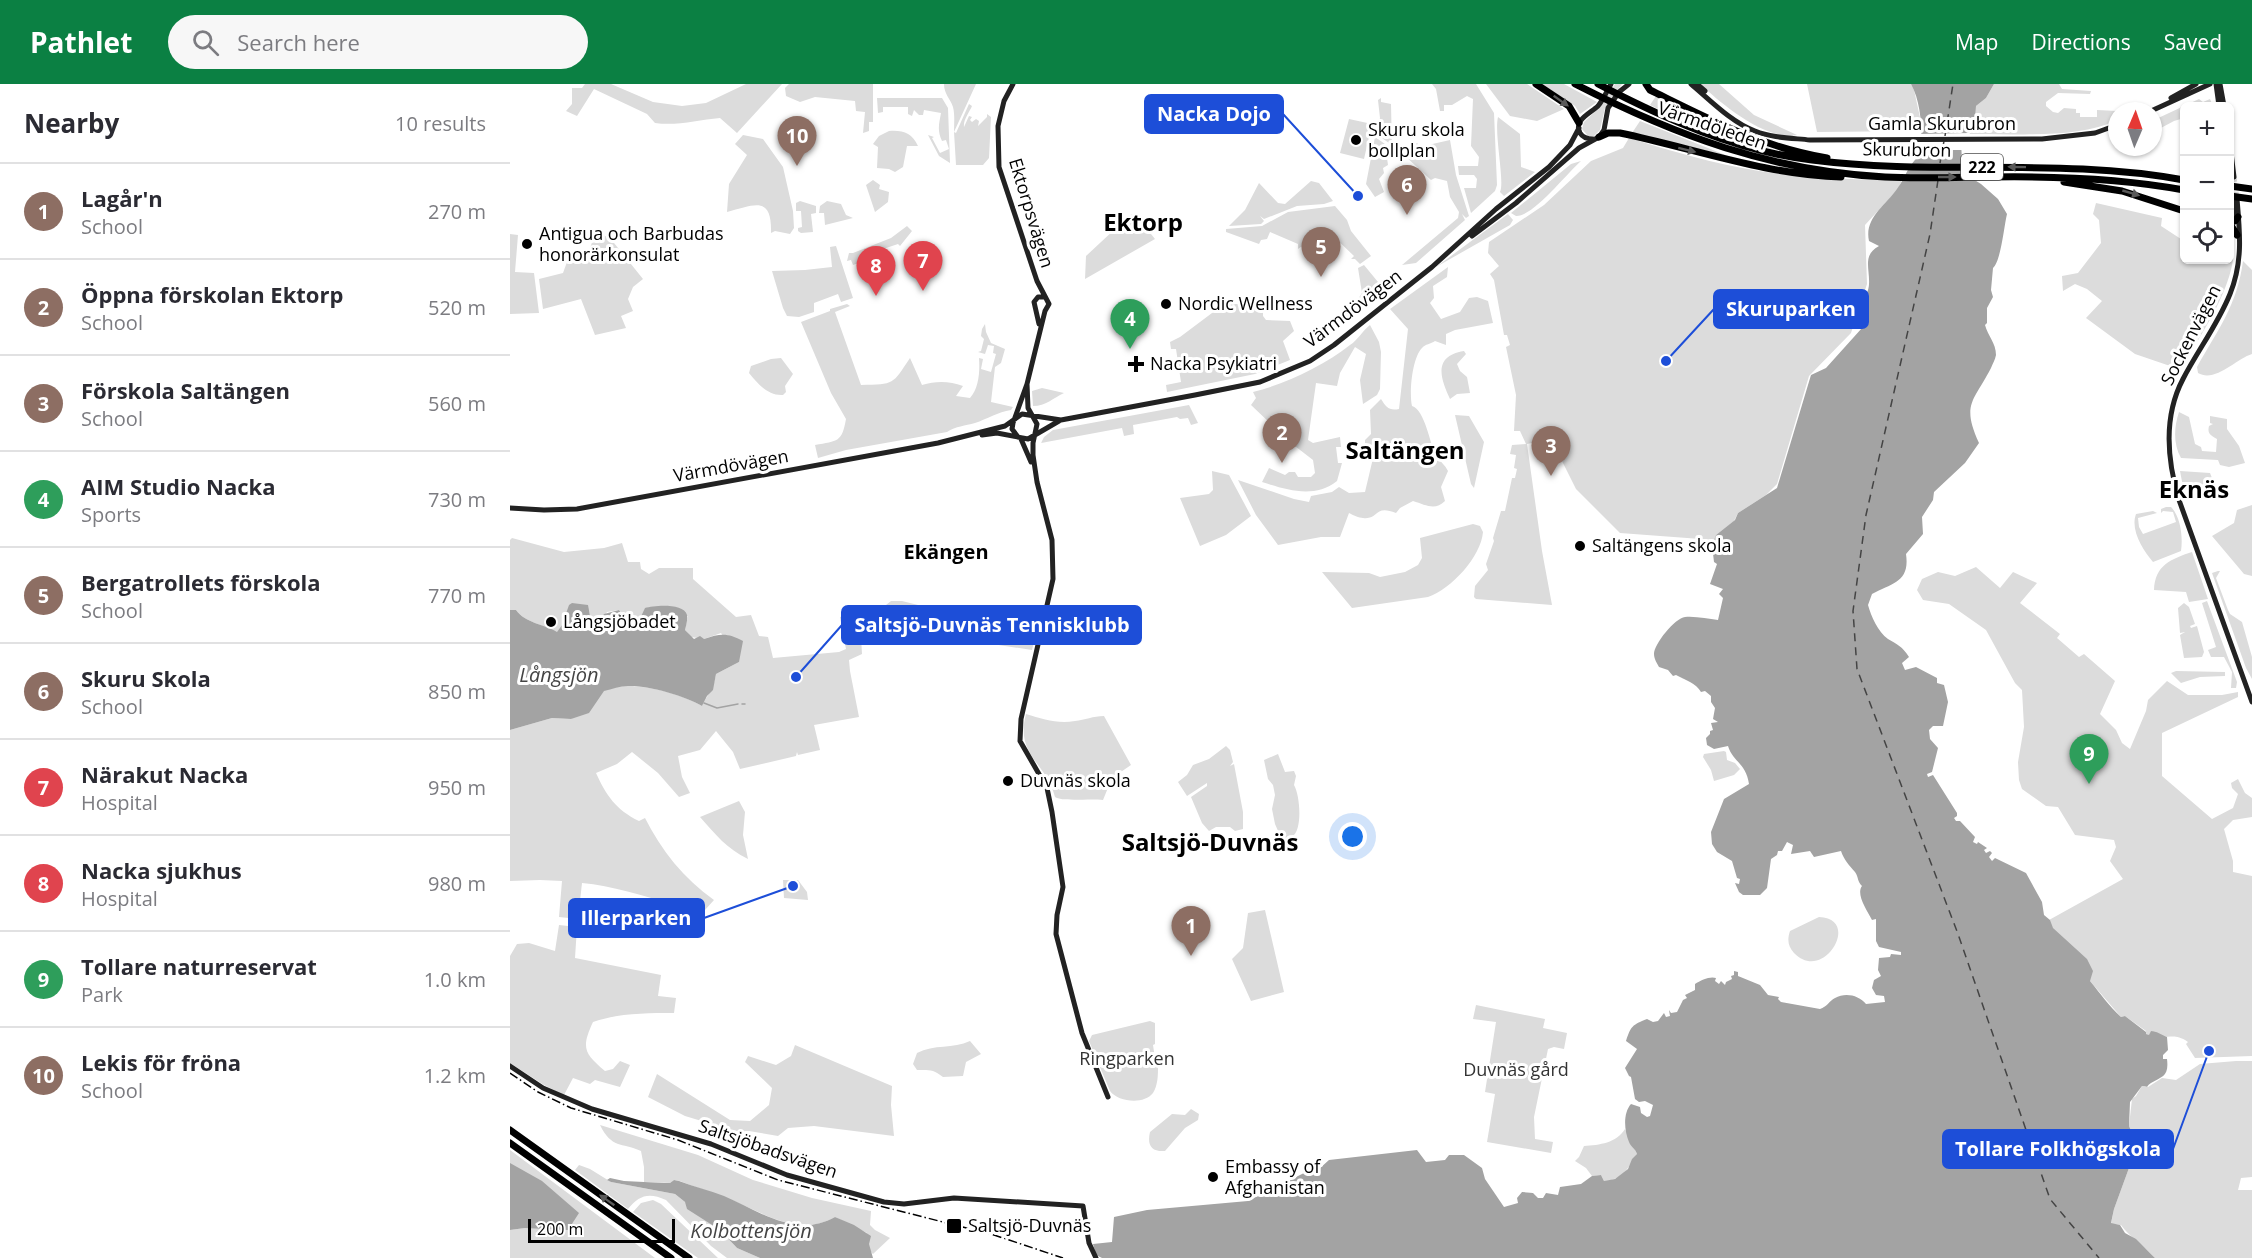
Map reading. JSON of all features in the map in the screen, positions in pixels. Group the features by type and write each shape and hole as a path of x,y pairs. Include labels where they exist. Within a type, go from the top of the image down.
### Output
{"highway":[{"path":"1536,84 1569,106 1579,125"},
{"name":"Värmdöleden","path":"1575,84 1623,109 1707,144 1812,172"},
{"path":"1646,84 1650,90 1737,133 1811,158"},
{"name":"Värmdöleden","path":"1600,85 1658,113 1731,141 1769,152 1811,158"},
{"path":"1597,138 1608,133 1627,135 1732,160 1812,172"},
{"name":"Skurubron","path":"1811,158 1888,166 2075,168 2121,171 2180,179"},
{"name":"Skurubron","path":"1812,172 1888,178 2075,180"},
{"path":"2075,180 2122,190 2181,210"},
{"name":"222","path":"2075,180 2115,180 2180,188"},
{"path":"2234,187 2252,189"},
{"path":"2234,198 2252,199"},
{"path":"2235,222 2237,236"},
{"path":"510,1130 689,1258"},
{"path":"510,1143 671,1258"}],"street":[{"name":"Ektorpsvägen","path":"1013,84 1001,109 998,126 999,167 1044,297"},
{"name":"Värmdövägen","path":"955,439 1005,426 1022,414 1061,420 1260,382 1310,361 1334,345 1447,254 1553,162 1570,146 1586,114 1600,104 1611,84"},
{"path":"1579,125 1583,136 1597,138 1604,130 1608,108 1619,92 1629,84"},
{"path":"1691,84 1718,106"},
{"path":"1697,84 1718,106"},
{"path":"2162,103 2196,84"},
{"path":"2162,105 2210,84"},
{"path":"2218,84 2220,102"},
{"name":"Gamla Skurubron","path":"1718,106 1754,131 1776,137 1810,140 2076,137 2108,128"},
{"name":"Värmdövägen","path":"1447,254 1516,203 1579,148 1597,138"},
{"name":"Sockenvägen","path":"2235,222 2241,248 2231,294 2178,389 2171,416 2168,443 2174,481 2182,508 2252,702"},
{"name":"Sockenvägen","path":"2237,236 2239,255"},
{"name":"Ektorpsvägen","path":"1036,298 1037,281"},
{"path":"1040,331 1037,311 1034,307 1036,298 1044,297 1049,304 1045,311 1027,384 1012,429 1026,446 1052,540 1053,579 1021,719 1020,741 1047,788 1063,887 1056,921 1056,934 1082,1033 1108,1097"},
{"path":"1037,311 1045,311"},
{"path":"1027,384 1028,408 1037,424 1032,446 1035,473"},
{"name":"Värmdövägen","path":"510,508 577,509 997,433 1028,439 1061,420"},
{"name":"Saltsjöbadsvägen","path":"510,1066 549,1091 592,1109 711,1144 787,1175 884,1202 904,1204 954,1198 1083,1206 1089,1243 1096,1258"}],"green space":[{"path":"585,84 611,84 653,102 682,106 706,103 746,84 782,84 737,133 720,118 679,123 655,123 647,114 594,89 577,116 566,111 572,104 572,88 582,88"},
{"path":"789,84 873,84 873,122 869,122 869,131 863,133 865,112 856,111 855,101 815,97 800,102 786,96 785,88"},
{"path":"944,84 976,84 954,132 953,107"},
{"path":"1432,84 1476,84 1494,113 1497,185 1495,191 1471,213 1464,188 1476,188 1477,179 1474,175 1459,175 1458,166 1478,166 1479,157 1471,146 1473,99 1467,96 1452,105 1444,105 1444,111 1440,111 1436,89"},
{"path":"1486,84 1527,84 1564,109 1537,121 1510,116"},
{"path":"1542,84 1564,84 1597,102 1580,114 1575,106"},
{"path":"1615,84 1622,84 1605,108 1600,130 1594,136 1588,136 1582,129 1584,122 1602,105"},
{"path":"1700,84 1719,84 1754,115 1797,135 1785,135 1758,127 1732,111"},
{"path":"1807,84 1911,84 1923,131 1817,132"},
{"path":"1994,84 2059,84 2062,89 2091,91 2090,94 2058,93 2046,102 2046,106 2053,112 2058,113 2064,108 2076,109 2080,117 2097,117 2097,110 2108,111 2108,123 2063,133 1966,134 1975,121 1976,106 1986,98"},
{"path":"1656,96 1735,134 1775,150 1735,139 1660,110 1650,105"},
{"path":"877,98 942,98 948,108 950,163 939,156 928,135 934,137 932,138 940,153 949,149 946,140 942,141 939,134 941,113 924,110 923,115 919,115 914,110 912,116 908,114 908,107 883,107 883,112 878,113"},
{"path":"1381,98 1381,102 1391,104 1392,150 1389,143 1376,134 1380,118 1378,100"},
{"path":"969,104 972,106 965,119 964,127 969,116 972,117 970,120 972,122 976,119 979,121 978,126 987,114 991,117 989,158 983,165 956,165 954,132 956,133"},
{"path":"2180,108 2180,119 2162,127 2162,116"},
{"path":"1498,117 1520,134 1521,167 1535,172 1504,196 1500,192"},
{"name":"Skuru skola bollplan","path":"1349,119 1372,124 1364,159 1340,153"},
{"path":"1640,121 1728,156 1632,133"},
{"path":"889,131 907,133 918,146 907,146 903,167 895,172 877,168 878,147 873,144 879,136"},
{"path":"743,135 763,139 783,167 793,211 794,228 790,234 775,231 771,233 768,213 760,206 727,212 729,184 747,155 735,144"},
{"path":"1375,137 1385,144 1388,165 1383,168 1384,173 1379,179 1384,192 1375,197 1366,184"},
{"path":"1629,138 1710,161 1759,171 1830,178 1902,180 1898,189 1865,225 1867,284 1851,333 1809,376 1777,484 1766,495 1738,513 1734,521 1716,535 1714,540 1620,533 1576,489 1551,439 1527,444 1552,605 1476,599 1474,597 1475,586 1488,570 1486,564 1493,538 1501,511 1505,511 1512,478 1515,478 1516,455 1510,454 1512,445 1526,444 1520,431 1514,431 1516,395 1506,347 1510,345 1507,335 1504,335 1494,280 1490,274 1499,266 1488,253 1489,242 1544,205 1591,161 1623,148"},
{"path":"1450,140 1456,175 1469,216 1466,218 1462,214 1465,220 1416,263 1402,265 1458,218 1459,212 1450,197 1447,181 1435,178 1431,180 1404,155 1417,143 1423,149 1428,145"},
{"path":"1581,161 1531,210 1516,216 1511,213 1571,164"},
{"path":"873,180 880,185 879,189 889,192 888,202 875,212 866,185"},
{"path":"1311,181 1319,183 1333,201 1297,206 1264,219 1260,216 1264,221 1261,224 1229,226 1245,210 1259,183 1278,203 1285,204"},
{"path":"800,201 816,206 816,213 811,214 813,232 798,231 798,228 802,227 801,211 796,211 796,203"},
{"path":"827,201 841,204 846,215 853,218 825,225 824,213 819,213 820,206"},
{"path":"2096,203 2162,218 2161,226 2180,238 2180,264 2232,264 2219,302 2181,367 2176,368 2135,354 2086,318 2102,301 2087,289 2075,284 2063,291 2062,276 2078,273 2101,243 2099,220 2093,214"},
{"path":"1335,206 1371,256 1360,264 1355,259 1351,259 1354,256 1331,234 1325,232 1320,233 1298,249 1298,244 1270,232 1267,239 1261,240 1259,244 1226,232 1226,229 1262,226 1288,212"},
{"path":"1135,214 1155,239 1085,279 1086,256 1130,215"},
{"path":"1508,214 1513,220 1510,225 1436,267"},
{"path":"907,226 912,231 900,246 898,244 859,257 859,263 853,265 851,260 847,261 849,253 891,238"},
{"path":"596,232 610,238 643,279 633,287 628,299 633,311 621,316 626,328 595,335 581,299 543,309 539,279 563,273 567,262 588,253"},
{"path":"510,234 518,235 515,272 534,273 539,313 510,314"},
{"path":"836,246 853,298 841,302 838,294 814,303 814,312 799,317 787,316 772,271 832,267 830,247"},
{"path":"2243,261 2252,270 2252,354 2218,373 2205,375 2198,373 2197,367 2231,304"},
{"path":"1364,265 1378,282 1383,283 1392,277 1392,286 1349,319 1348,314 1362,293 1358,268"},
{"path":"1448,267 1447,277 1433,286 1434,298 1430,303 1441,319 1460,312 1469,298 1477,297 1488,301 1493,323 1455,330 1446,334 1446,345 1435,341 1422,348 1416,359 1411,385 1412,406 1417,409 1427,428 1436,456 1448,471 1441,487 1445,501 1434,506 1413,501 1396,513 1384,510 1368,518 1360,518 1349,513 1340,537 1321,537 1278,545 1256,515 1238,480 1309,502 1311,496 1332,492 1339,487 1349,493 1365,492 1374,454 1365,445 1365,440 1371,434 1370,410 1381,399 1388,408 1399,409 1408,329 1390,309"},
{"path":"1228,301 1235,304 1263,304 1263,316 1266,320 1290,321 1294,331 1283,341 1290,360 1255,374 1167,392 1166,385 1181,382 1176,349 1171,349 1170,342"},
{"path":"847,304 850,306 835,312 861,385 892,381 910,358 922,385 943,382 958,384 963,386 956,396 970,398 978,379 979,358 983,359 981,369 991,372 996,354 993,353 994,346 988,345 985,354 978,352 981,351 984,339 981,336 985,324 991,343 1005,349 1001,363 995,367 991,402 1013,407 1011,410 947,432 846,450 818,458 815,445 838,439 843,432 846,419 831,393 801,322"},
{"path":"1370,325 1379,342 1381,352 1380,389 1377,395 1363,404 1360,380 1366,354 1355,347 1340,373 1337,386 1316,383 1308,440 1313,443 1340,437 1341,447 1336,447 1338,463 1342,463 1337,481 1328,487 1310,491 1291,490 1262,482 1269,468 1285,475 1295,472 1298,477 1311,477 1315,473 1313,460 1291,443 1251,405 1256,398 1253,392 1291,379 1316,367 1353,343"},
{"path":"1464,351 1466,354 1457,364 1460,371 1467,377 1470,393 1457,394 1450,399 1442,376 1443,363 1454,354"},
{"path":"781,358 793,374 785,386 786,392 778,395 760,385 749,373 751,366"},
{"path":"1042,388 1064,393 1046,403 1033,406 1032,391"},
{"path":"1189,405 1198,423 1191,425 1188,418 1177,417 1133,425 1134,434 1124,436 1122,428 1041,443 1044,437 1053,430"},
{"path":"2179,412 2189,417 2195,444 2201,447 2202,451 2216,452 2217,439 2209,431 2209,426 2213,424 2210,423 2210,416 2227,419 2227,429 2239,446 2245,463 2229,467 2220,465 2218,460 2181,458 2175,435"},
{"path":"1455,415 1469,416 1484,442 1474,488 1471,484"},
{"path":"1212,471 1229,475 1251,516 1226,535 1200,546 1180,498 1209,494 1213,490"},
{"path":"2180,471 2210,473 2214,483 2197,487 2197,491 2184,492"},
{"path":"2252,505 2252,576 2244,574 2212,536 2234,523 2237,510"},
{"path":"2171,507 2179,522 2181,551 2153,562 2136,533 2136,514 2153,511 2157,513 2138,518 2143,534 2176,522 2173,512 2163,511 2161,513 2161,509"},
{"path":"1473,524 1480,526 1483,532 1477,552 1455,580 1428,597 1352,608 1322,572 1369,573 1380,577 1405,572 1418,565 1422,558 1420,538"},
{"path":"512,538 564,552 604,548 622,543 628,562 640,562 641,569 649,574 659,568 693,568 693,579 736,617 751,615 759,636 768,637 773,658 839,652 846,649 840,617 876,605 882,607 884,633 861,637 862,654 849,660 859,717 814,725 820,750 798,755 797,752 796,756 740,769 733,752 716,731 700,750 678,756 682,777 690,793 679,797 658,773 632,752 617,764 596,773 613,801 631,817 639,821 645,818 674,863 714,900 696,920 673,908 673,903 582,883 578,919 559,917 562,881 510,881 510,730 552,718 571,719 599,694 613,687 639,687 668,692 702,706 712,688 716,674 739,662 721,633 704,639 691,637 685,630 688,616 638,623 629,622 619,610 607,612 596,629 592,627 589,610 565,615 557,633 524,618 516,610 510,610 510,540"},
{"path":"2192,552 2208,599 2189,602 2186,592 2154,590 2157,574 2166,564"},
{"path":"1976,567 2000,588 2013,572 2037,583 2020,603 2060,634 2057,638 2079,657 2084,654 2115,681 2100,714 2116,730 2122,743 2130,749 2146,711 2148,700 2167,681 2188,695 2222,695 2238,692 2238,697 2162,733 2162,776 2212,819 2233,808 2238,794 2232,788 2231,783 2238,779 2245,793 2252,798 2252,817 2233,820 2224,829 2233,861 2233,872 2252,876 2252,1056 2195,1058 2186,1044 2188,1042 2183,1039 2163,1036 2151,1031 2150,1036 2146,1034 2146,1031 2125,1016 2121,1017 2090,981 2084,957 2050,929 2049,920 2123,879 2110,861 2116,847 2114,840 2075,835 2058,807 2046,806 2022,789 2018,762 2024,727 2022,690 2015,683 1986,630 1949,604 1923,600 1917,590 1922,579 1938,572 1955,576"},
{"path":"2220,571 2216,578 2228,610 2242,622 2252,657 2252,679 2212,573"},
{"path":"891,601 902,601 958,615 961,639 910,627 888,630 886,605"},
{"path":"2207,601 2237,682 2236,688 2231,688 2232,672 2224,657 2211,657 2208,650 2216,647 2202,603"},
{"path":"2184,603 2189,607 2195,624 2190,626 2191,628 2197,626 2204,652 2202,657 2184,658 2180,635 2185,632 2180,633 2178,608"},
{"path":"962,617 991,621 1009,628 1034,642 1032,650 966,640"},
{"path":"2176,671 2225,672 2225,676 2200,677 2181,683 2171,673"},
{"path":"1026,714 1062,722 1104,716 1131,765 1112,778 1103,800 1055,797 1051,785 1028,749 1024,728"},
{"path":"1226,746 1230,750 1233,762 1230,766 1234,764 1243,812 1243,829 1235,831 1230,827 1216,827 1209,831 1202,823 1191,797 1207,786 1207,783 1187,796 1178,782 1187,775 1193,765 1209,759"},
{"path":"1724,751 1727,760 1735,763 1740,769 1734,775 1714,781 1711,770 1703,757 1704,754"},
{"path":"1278,754 1285,772 1294,771 1296,776 1294,785 1298,796 1299,812 1298,827 1295,833 1282,840 1275,824 1272,809 1275,795 1273,785 1268,779 1264,760"},
{"path":"739,801 745,812 743,835 748,859 728,846 700,817"},
{"path":"783,880 798,880 807,892 808,900 784,898"},
{"path":"1265,910 1284,992 1251,1001 1232,959 1243,948 1248,913"},
{"path":"1819,917 1832,920 1837,927 1838,937 1834,947 1826,955 1817,961 1805,960 1790,948 1788,940 1790,931"},
{"path":"559,925 577,927 575,958 661,975 658,996 676,998 674,1013 623,1015 593,1022 586,1044 593,1059 605,1071 613,1069 620,1061 630,1065 620,1087 595,1080 590,1084 573,1078 564,1095 510,1063 510,956 517,944 529,943 555,951"},
{"name":"Duvnäs gård","path":"1476,1005 1545,1019 1543,1028 1567,1033 1564,1049 1554,1047 1548,1049 1534,1117 1535,1139 1553,1142 1551,1153 1487,1142 1495,1094 1485,1092 1496,1022 1473,1019"},
{"name":"Ringparken","path":"1150,1021 1155,1023 1155,1044 1153,1045 1158,1066 1155,1090 1149,1097 1138,1101 1119,1098 1110,1091 1089,1041 1092,1035"},
{"path":"970,1041 981,1054 966,1062 963,1076 943,1077 931,1070 917,1070 913,1064 917,1053 923,1050"},
{"path":"795,1045 892,1086 894,1136 814,1126 788,1128 778,1136 749,1131 738,1132 685,1116 648,1097 657,1074 730,1120 750,1121 769,1105 772,1088 745,1062 748,1056 776,1065 791,1056"},
{"path":"2252,1061 2252,1177 2241,1178 2238,1190 2252,1190 2252,1258 2155,1258 2121,1225 2111,1224 2114,1209 2133,1157 2130,1142 2132,1133 2129,1126 2132,1099 2142,1086 2148,1087 2162,1078 2176,1080 2200,1064"},
{"path":"1191,1109 1199,1114 1198,1120 1185,1128 1165,1151 1151,1147 1150,1132 1172,1114 1185,1115"},
{"path":"600,1125 698,1155 753,1180 812,1198 871,1211 870,1225 890,1238 873,1254 870,1251 867,1233 835,1217 821,1223 792,1224 680,1181 644,1182 641,1151 617,1144 604,1133"},
{"path":"1625,1129 1637,1154 1628,1168 1616,1179 1604,1181 1601,1175 1592,1176 1586,1168 1575,1161 1584,1146 1602,1144 1612,1140"},
{"path":"510,1150 655,1258 510,1258 510,1230 525,1228 510,1167"},
{"path":"579,1165 611,1182 675,1194 720,1230 737,1248 760,1258 727,1258 711,1246 666,1200 645,1196 628,1209 575,1170"},
{"path":"653,1200 661,1204 718,1258 698,1258 633,1212 641,1203"}],"water":[{"path":"1911,84 1994,84 1986,98 1976,106 1975,121 1961,142 1962,161 1973,179 1998,199 2007,214 2000,251 1993,268 1991,290 1993,297 1987,308 1985,325 1995,347 1996,355 1970,411 1979,443 1965,463 1934,492 1933,500 1922,517 1923,534 1906,554 1907,563 1903,576 1893,584 1872,594 1868,605 1881,632 1902,648 1909,657 1902,663 1905,670 1916,667 1937,678 1937,683 1944,685 1948,702 1943,726 1933,726 1929,730 1930,739 1938,748 1932,772 1927,774 1928,777 1933,775 1957,813 1954,818 1956,821 1960,821 1975,837 1973,842 1977,844 1978,842 1987,848 1984,850 1986,853 1990,851 1992,853 1989,857 1992,861 1995,858 2026,873 2042,902 2044,915 2050,920 2053,928 2087,959 2093,971 2090,981 2117,1013 2121,1017 2125,1016 2146,1034 2149,1035 2153,1031 2167,1037 2168,1050 2163,1055 2163,1059 2167,1059 2166,1072 2147,1087 2142,1086 2130,1102 2129,1126 2132,1133 2130,1142 2133,1157 2111,1223 2120,1225 2125,1233 2136,1239 2155,1258 1102,1258 1096,1255 1093,1244 1112,1242 1114,1217 1147,1210 1248,1201 1314,1168 1319,1169 1329,1160 1417,1150 1426,1162 1445,1160 1449,1155 1464,1155 1482,1168 1485,1179 1504,1207 1518,1203 1517,1198 1522,1192 1533,1193 1538,1198 1543,1198 1546,1193 1558,1195 1560,1187 1581,1184 1592,1176 1601,1175 1604,1181 1615,1179 1628,1169 1637,1154 1626,1132 1625,1122 1628,1108 1631,1104 1640,1107 1641,1113 1647,1117 1650,1116 1653,1105 1635,1099 1631,1077 1625,1068 1637,1049 1626,1041 1629,1032 1642,1021 1647,1019 1653,1022 1658,1021 1664,1013 1666,1017 1670,1016 1669,1010 1671,1013 1677,1012 1683,1000 1687,998 1685,995 1695,990 1695,984 1716,978 1715,981 1719,984 1721,981 1725,985 1732,979 1734,971 1738,972 1738,976 1760,985 1768,995 1779,997 1781,1002 1820,1009 1835,998 1847,995 1860,998 1866,1004 1885,1002 1884,996 1876,995 1872,988 1874,980 1881,976 1878,970 1879,958 1890,957 1891,954 1901,955 1901,952 1879,947 1876,941 1876,919 1872,920 1865,907 1860,893 1862,886 1841,851 1814,857 1810,851 1791,854 1793,845 1787,842 1782,851 1778,851 1777,855 1771,859 1767,888 1760,895 1743,895 1739,892 1735,883 1739,884 1740,879 1737,878 1732,861 1717,852 1712,844 1711,832 1724,799 1749,784 1745,771 1728,746 1714,749 1707,745 1706,738 1713,730 1711,723 1718,722 1713,719 1715,708 1711,702 1711,696 1705,691 1701,692 1690,682 1676,675 1673,676 1668,670 1659,667 1654,654 1661,638 1681,618 1718,620 1723,598 1719,594 1723,589 1710,584 1717,564 1714,562 1712,545 1716,535 1735,520 1738,513 1777,488 1811,375 1826,368 1862,328 1863,306 1869,286 1869,258 1879,246 1869,241 1868,233 1872,219 1897,189 1912,163 1921,154 1919,109"},
{"name":"Långsjön","path":"572,603 588,605 592,627 596,628 604,614 619,610 625,619 638,623 645,608 662,606 681,608 687,615 685,630 694,639 700,636 704,639 724,635 743,641 739,662 716,674 713,690 702,706 656,689 622,686 604,691 589,713 571,719 552,718 510,730 510,610 516,610 530,621 557,632"},
{"path":"510,1163 542,1181 579,1213 568,1230 525,1228 510,1230"},
{"name":"Kolbottensjön","path":"610,1178 664,1183 679,1181 724,1196 764,1215 792,1224 820,1223 835,1217 871,1236 869,1244 873,1258 760,1258 737,1248 720,1230 687,1209 685,1202 675,1194 611,1182 607,1180"}],"pier":[{"path":"1970,133 1964,143 1965,150 1918,150 1919,134"}],"waterway":[{"path":"704,703 717,708 738,704"}],"ferry route":[{"path":"1945,136 1953,84"},
{"path":"1940,163 1944,141"},
{"path":"1938,180 1930,234 1866,515 1853,611 1857,669 1958,934 2050,1199 2099,1258"}],"tunnel":[{"path":"2234,177 2237,199"}],"railway":[{"path":"510,1073 538,1092 571,1108 678,1140 778,1180 994,1235 1063,1258"}],"place":[{"name":"Skuru skola bollplan","path":"1356,140"},
{"name":"Lekis för fröna","path":"797,166"},
{"name":"Nacka Dojo","path":"1358,196"},
{"name":"Skuru Skola","path":"1407,215"},
{"name":"Antigua och Barbudas honorärkonsulat","path":"527,244"},
{"name":"Bergatrollets förskola","path":"1321,277"},
{"name":"Närakut Nacka","path":"923,291"},
{"name":"Nacka sjukhus","path":"876,296"},
{"name":"Nordic Wellness","path":"1166,304"},
{"name":"AIM Studio Nacka","path":"1130,349"},
{"name":"Skuruparken","path":"1666,361"},
{"name":"Nacka Psykiatri","path":"1136,364"},
{"name":"Öppna förskolan Ektorp","path":"1282,463"},
{"name":"Förskola Saltängen","path":"1551,476"},
{"name":"Saltängens skola","path":"1580,546"},
{"name":"Långsjöbadet","path":"551,622"},
{"name":"Saltsjö-Duvnäs Tennisklubb","path":"796,677"},
{"name":"Duvnäs skola","path":"1008,781"},
{"name":"Tollare naturreservat","path":"2089,784"},
{"name":"Illerparken","path":"793,886"},
{"name":"Lagår'n","path":"1191,956"},
{"name":"Tollare Folkhögskola","path":"2209,1051"},
{"name":"Embassy of Afghanistan","path":"1213,1177"},
{"name":"Saltsjö-Duvnäs","path":"954,1226"}],"district":[{"name":"Ektorp","path":"1143,223"},
{"name":"Saltängen","path":"1405,451"},
{"name":"Eknäs","path":"2194,490"},
{"name":"Ekängen","path":"946,552"},
{"name":"Saltsjö-Duvnäs","path":"1210,843"}]}
